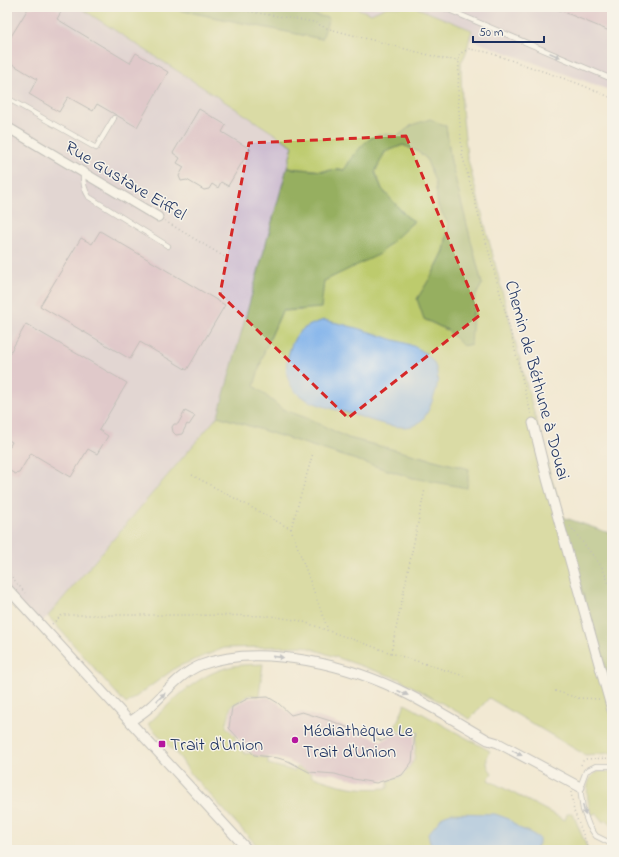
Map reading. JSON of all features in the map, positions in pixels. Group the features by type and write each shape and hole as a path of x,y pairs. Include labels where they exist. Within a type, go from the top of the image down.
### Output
{"street":[{"name":"Rue Gustave Eiffel","path":"7,127 158,217"},
{"name":"Chemin de Béthune à Douai","path":"533,424 612,710"},
{"path":"7,588 248,850"},
{"path":"131,722 151,706 179,679 200,666 225,659 258,656 295,659 336,667 378,682 408,695 488,740 498,743 580,787"}],"lane":[{"path":"442,7 612,79"},
{"path":"7,98 96,148 114,118"},
{"path":"83,173 84,189 90,197 168,246"},
{"path":"612,766 596,766 586,771 580,787 583,810 589,826 596,836 612,844"}],"path":[{"path":"221,7 314,22 326,28 444,60 459,60"},
{"name":"Chemin de Béthune à Douai","path":"533,424 508,322 462,154 458,97 459,54 468,49 487,52 577,83 612,98"},
{"name":"Rue Gustave Eiffel","path":"158,217 228,259"},
{"path":"313,453 291,529 328,630"},
{"path":"192,475 291,529"},
{"path":"391,653 426,489"},
{"path":"558,518 564,519 569,524 602,567 612,591"},
{"path":"46,630 62,615 272,616 301,621 391,653 467,677"},
{"path":"555,691 578,698 600,700 609,698"}],"highlighted area":[{"path":"406,136 480,315 348,418 220,294 249,143"}],"shaded area":[{"path":"7,7 612,7 612,91 469,39 329,18 218,416 48,616 34,628 7,597"}],"green space":[{"path":"79,7 164,7 322,39 328,18 273,7 354,7 371,14 387,7 415,7 472,30 467,51 461,62 462,109 467,156 551,477 564,517 560,516 612,693 612,753 585,755 489,698 470,719 399,679 304,646 224,648 177,667 126,704 48,616 218,416 413,478 469,469 348,438 309,419 282,409 254,386 264,352 282,311 302,310 324,281 346,269 414,222 406,216 382,189 375,171 385,152 403,145 417,151 426,158 435,181 438,206 449,225 444,251 433,273 424,319 447,330 463,346 470,344 474,299 482,284 451,162 446,126 412,125 398,136 379,135 351,158 345,170 338,169 324,171 287,168 293,146"},
{"path":"164,7 273,7 329,18 322,39"},
{"path":"430,119 446,126 451,162 482,284 474,299 471,344 463,346 447,330 424,319 417,299 444,251 449,225 438,206 435,181 426,158 417,151 403,145 385,152 375,172 382,189 406,216 414,221 378,255 324,281 321,308 282,311 264,352 254,386 282,409 309,419 348,438 469,469 467,488 413,478 218,416 287,168 324,171 338,169 344,170 363,144 368,140 384,134 398,136 412,125"},
{"path":"560,516 612,534 612,693 606,671"},
{"path":"263,664 259,696 250,695 231,706 226,727 235,736 235,739 245,754 251,753 253,755 268,758 268,764 294,771 297,767 311,773 311,776 332,783 367,789 388,788 388,781 403,776 414,760 417,733 400,732 395,727 405,704 490,751 487,757 487,762 488,768 492,773 488,780 565,820 567,814 573,814 588,850 261,850 190,773 181,759 148,724 184,691 204,677 214,672 239,665"},
{"path":"601,771 612,772 612,826 607,820 603,822 596,813 591,815 587,789 588,783 595,774"}],"water":[{"path":"324,320 359,329 418,348 433,361 437,371 437,387 426,414 417,424 408,427 399,427 379,423 317,404 303,398 294,390 286,370 287,359 291,346 301,331"},
{"path":"451,813 495,814 509,819 519,828 539,838 539,844 535,850 457,850 436,848 430,843 428,834 443,816"}],"building":[{"path":"29,7 54,7 61,12 57,19 130,63 136,53 168,72 137,127 97,104 93,111 68,97 59,112 29,94 37,79 7,61 7,43"},
{"path":"552,7 612,7 612,32"},
{"path":"199,109 226,125 222,132 250,149 228,186 221,182 218,188 212,184 209,189 204,190 187,180 181,181 179,176 184,167 177,163 180,158 173,153"},
{"path":"100,231 225,305 187,370 140,342 130,359 40,306 81,238 92,244"},
{"path":"26,324 127,383 99,430 108,436 97,454 88,449 71,477 31,453 19,473 15,474 7,469 7,451 12,442 7,439 7,358"},
{"path":"185,411 195,416 189,425 187,424 182,434 176,435 173,432 172,427 174,424 178,424"},
{"name":"Médiathèque Le Trait d'Union","path":"268,697 278,703 291,715 302,712 334,722 382,741 394,734 415,734 412,762 402,775 376,783 335,774 309,772 288,761 278,758 254,755 229,728 232,707 249,698"}],"place":[{"name":"Médiathèque Le Trait d'Union","path":"295,740"},
{"name":"Trait d'Union","path":"162,744"}]}
